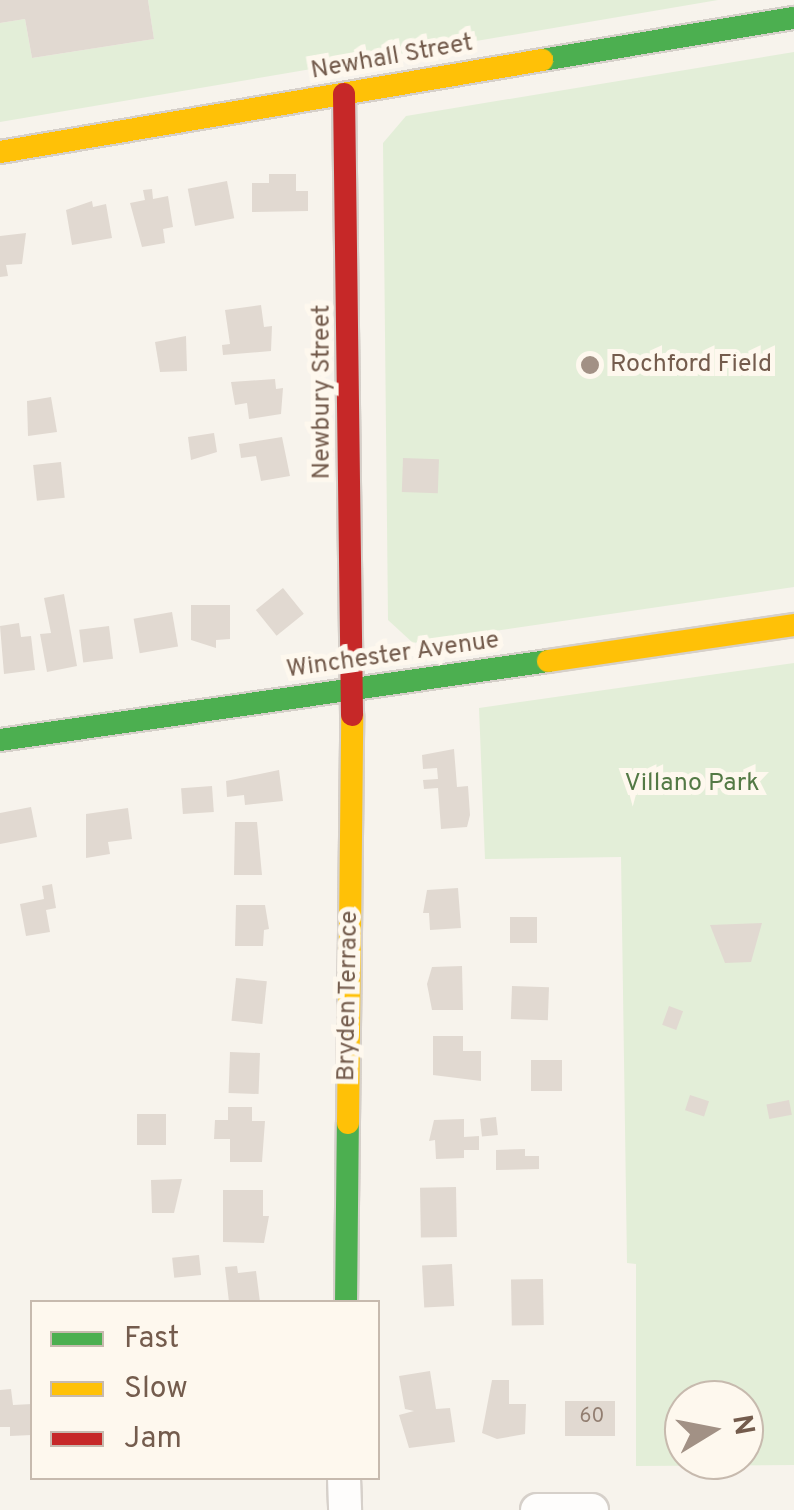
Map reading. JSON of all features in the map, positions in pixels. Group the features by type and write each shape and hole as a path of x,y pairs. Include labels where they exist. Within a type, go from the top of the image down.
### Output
{"street":[{"name":"Newhall Street","path":"0,152 794,18"},
{"name":"Newbury Street","path":"344,94 352,690"},
{"name":"Winchester Avenue","path":"0,740 794,625"},
{"name":"Bryden Terrace","path":"346,1300 352,690"},
{"path":"344,1480 345,1510"},
{"path":"536,1510 592,1510"}],"green space":[{"path":"148,0 718,0 0,122 0,23 25,19 32,58 154,39"},
{"name":"Rochford Field","path":"794,52 794,587 413,643 388,620 383,143 406,116"},
{"name":"Villano Park","path":"794,663 794,1465 764,1465 764,1380 664,1380 664,1466 636,1466 636,1264 627,1263 621,857 485,859 479,708"}],"building":[{"path":"0,0 148,0 154,39 32,58 25,19 0,23"},
{"path":"269,174 296,174 296,191 308,191 308,211 252,212 252,183 269,183"},
{"path":"227,181 234,218 195,226 188,189"},
{"path":"152,189 153,199 168,196 173,227 163,229 165,243 142,247 130,203 145,200 143,190"},
{"path":"92,201 93,207 106,204 112,238 72,245 66,210"},
{"path":"26,233 22,264 6,265 8,276 0,277 0,236"},
{"path":"261,305 264,327 272,326 271,351 223,355 222,345 230,344 225,310"},
{"path":"186,336 187,371 160,372 155,342"},
{"path":"275,379 276,389 283,388 281,414 249,419 247,403 235,405 231,382"},
{"path":"51,397 57,432 28,436 27,401"},
{"path":"214,433 217,452 191,460 188,437"},
{"path":"282,437 290,476 261,481 256,456 241,458 239,444"},
{"path":"403,458 439,459 438,493 402,492"},
{"path":"61,462 65,498 37,501 33,465"},
{"path":"283,588 304,614 277,636 256,610"},
{"path":"64,594 77,666 47,672 40,634 51,633 44,598"},
{"path":"191,605 230,605 230,639 216,640 216,648 191,640"},
{"path":"172,612 178,646 140,653 134,619"},
{"path":"19,623 21,637 31,636 35,670 4,674 0,626"},
{"path":"109,626 113,659 83,662 79,630"},
{"path":"454,749 457,787 468,786 470,815 467,827 441,829 438,788 424,789 423,780 438,779 437,768 423,769 422,755"},
{"path":"279,770 283,801 245,805 244,795 227,797 226,781"},
{"path":"212,786 214,812 183,814 181,788"},
{"path":"31,807 37,837 0,844 0,813"},
{"path":"128,808 132,839 108,842 110,854 86,858 86,814"},
{"path":"235,822 257,822 262,875 234,875"},
{"path":"52,884 56,908 46,910 50,932 26,936 20,904 44,899 42,886"},
{"path":"458,888 461,928 430,930 429,913 423,913 427,890"},
{"path":"236,905 265,905 269,929 264,930 263,946 235,946"},
{"path":"510,917 537,917 537,943 510,943"},
{"path":"762,923 751,962 725,963 710,925"},
{"path":"462,966 463,1010 432,1010 427,984 432,967"},
{"path":"236,978 267,981 262,1024 232,1021"},
{"path":"512,986 549,987 548,1020 511,1019"},
{"path":"669,1006 683,1011 676,1030 662,1025"},
{"path":"433,1036 463,1036 463,1051 481,1051 481,1081 433,1075"},
{"path":"230,1052 260,1053 259,1094 229,1093"},
{"path":"531,1060 562,1060 562,1091 531,1091"},
{"path":"690,1095 709,1101 704,1116 685,1110"},
{"path":"789,1100 792,1115 769,1119 766,1104"},
{"path":"228,1107 252,1107 252,1121 265,1121 262,1162 230,1162 230,1139 214,1139 215,1120 228,1120"},
{"path":"137,1114 166,1114 166,1145 137,1145"},
{"path":"496,1117 498,1135 482,1137 480,1119"},
{"path":"464,1119 464,1137 479,1136 479,1150 464,1150 464,1158 436,1159 435,1140 429,1141 434,1120"},
{"path":"525,1149 525,1156 539,1156 539,1169 496,1170 496,1150"},
{"path":"182,1179 174,1213 152,1213 151,1180"},
{"path":"456,1187 457,1237 421,1238 420,1188"},
{"path":"223,1190 263,1190 263,1216 269,1216 264,1243 223,1242"},
{"path":"199,1255 201,1275 174,1278 172,1258"},
{"path":"452,1264 454,1306 424,1308 422,1266"},
{"path":"237,1266 238,1273 256,1271 260,1300 229,1300 225,1267"},
{"path":"543,1279 544,1325 512,1326 511,1280"},
{"path":"430,1371 436,1409 450,1408 455,1442 409,1448 399,1415 414,1411 405,1409 399,1376"},
{"path":"492,1380 509,1380 509,1404 526,1404 525,1434 497,1439 482,1433"},
{"path":"11,1389 13,1405 30,1404 30,1435 10,1436 10,1427 0,1427 0,1390"},
{"path":"565,1401 615,1401 615,1436 565,1436"}],"traffic: fast":[{"path":"542,60 794,18"},
{"path":"0,740 548,661"},
{"path":"346,1300 348,1123"}],"traffic: slow":[{"path":"0,152 542,60"},
{"path":"548,661 794,625"},
{"path":"348,1123 352,715"}],"traffic: jam":[{"path":"344,94 352,715"}],"place":[{"name":"Rochford Field","path":"590,365"}]}
